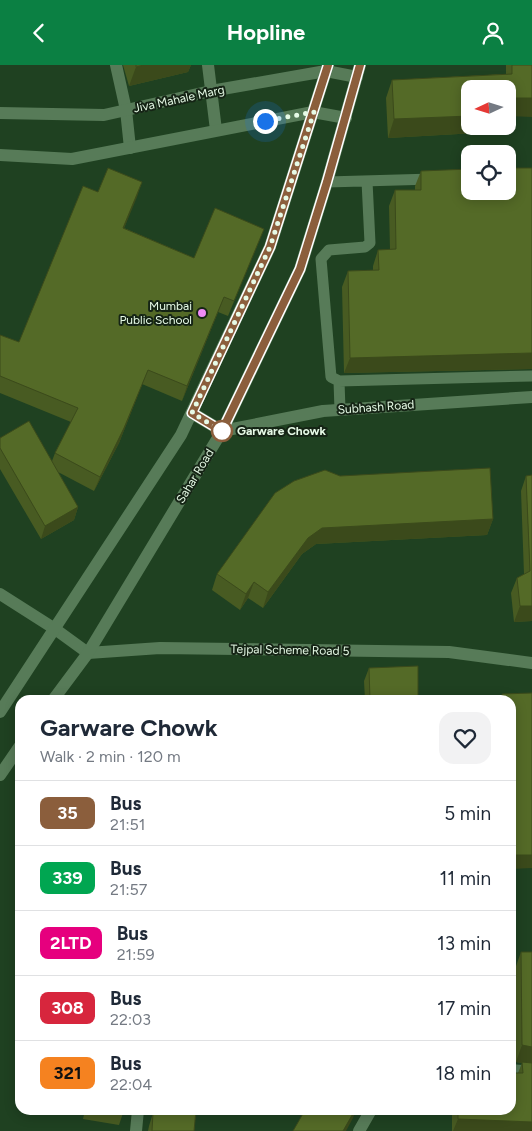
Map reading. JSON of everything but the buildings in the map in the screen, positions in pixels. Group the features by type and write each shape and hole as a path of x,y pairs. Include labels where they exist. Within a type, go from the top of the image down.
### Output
{"street":[{"path":"116,65 126,110 130,148"},
{"path":"208,65 216,130"},
{"path":"0,712 181,435 270,247 327,68"},
{"name":"Jiva Mahale Marg","path":"0,113 104,115 327,68 358,71"},
{"name":"Sahar Road","path":"57,695 88,653 222,431 300,269 346,118 358,71"},
{"path":"0,155 72,159 314,112 346,118"},
{"name":"Subhash Road","path":"222,431 324,411 532,397"},
{"path":"192,413 222,431"},
{"path":"0,593 88,653"},
{"name":"Tejpal Scheme Road 5","path":"88,653 160,648 449,652 532,663"},
{"path":"0,775 15,753"},
{"path":"516,1070 532,1072"},
{"path":"136,1131 138,1115"},
{"path":"360,1131 368,1115"}],"lane":[{"path":"327,182 442,178"},
{"path":"367,181 370,243 365,247 329,250 322,259 331,377 339,381 532,376"},
{"path":"339,381 340,410"}],"bus line":[{"name":"35","path":"328,65 270,247 192,413 222,431 300,269 360,65"}],"place":[{"name":"Mumbai Public School","path":"202,313"},
{"name":"Garware Chowk","path":"222,431"}],"route":[{"path":"222,431 192,413 270,247 314,112 265,121"}]}
